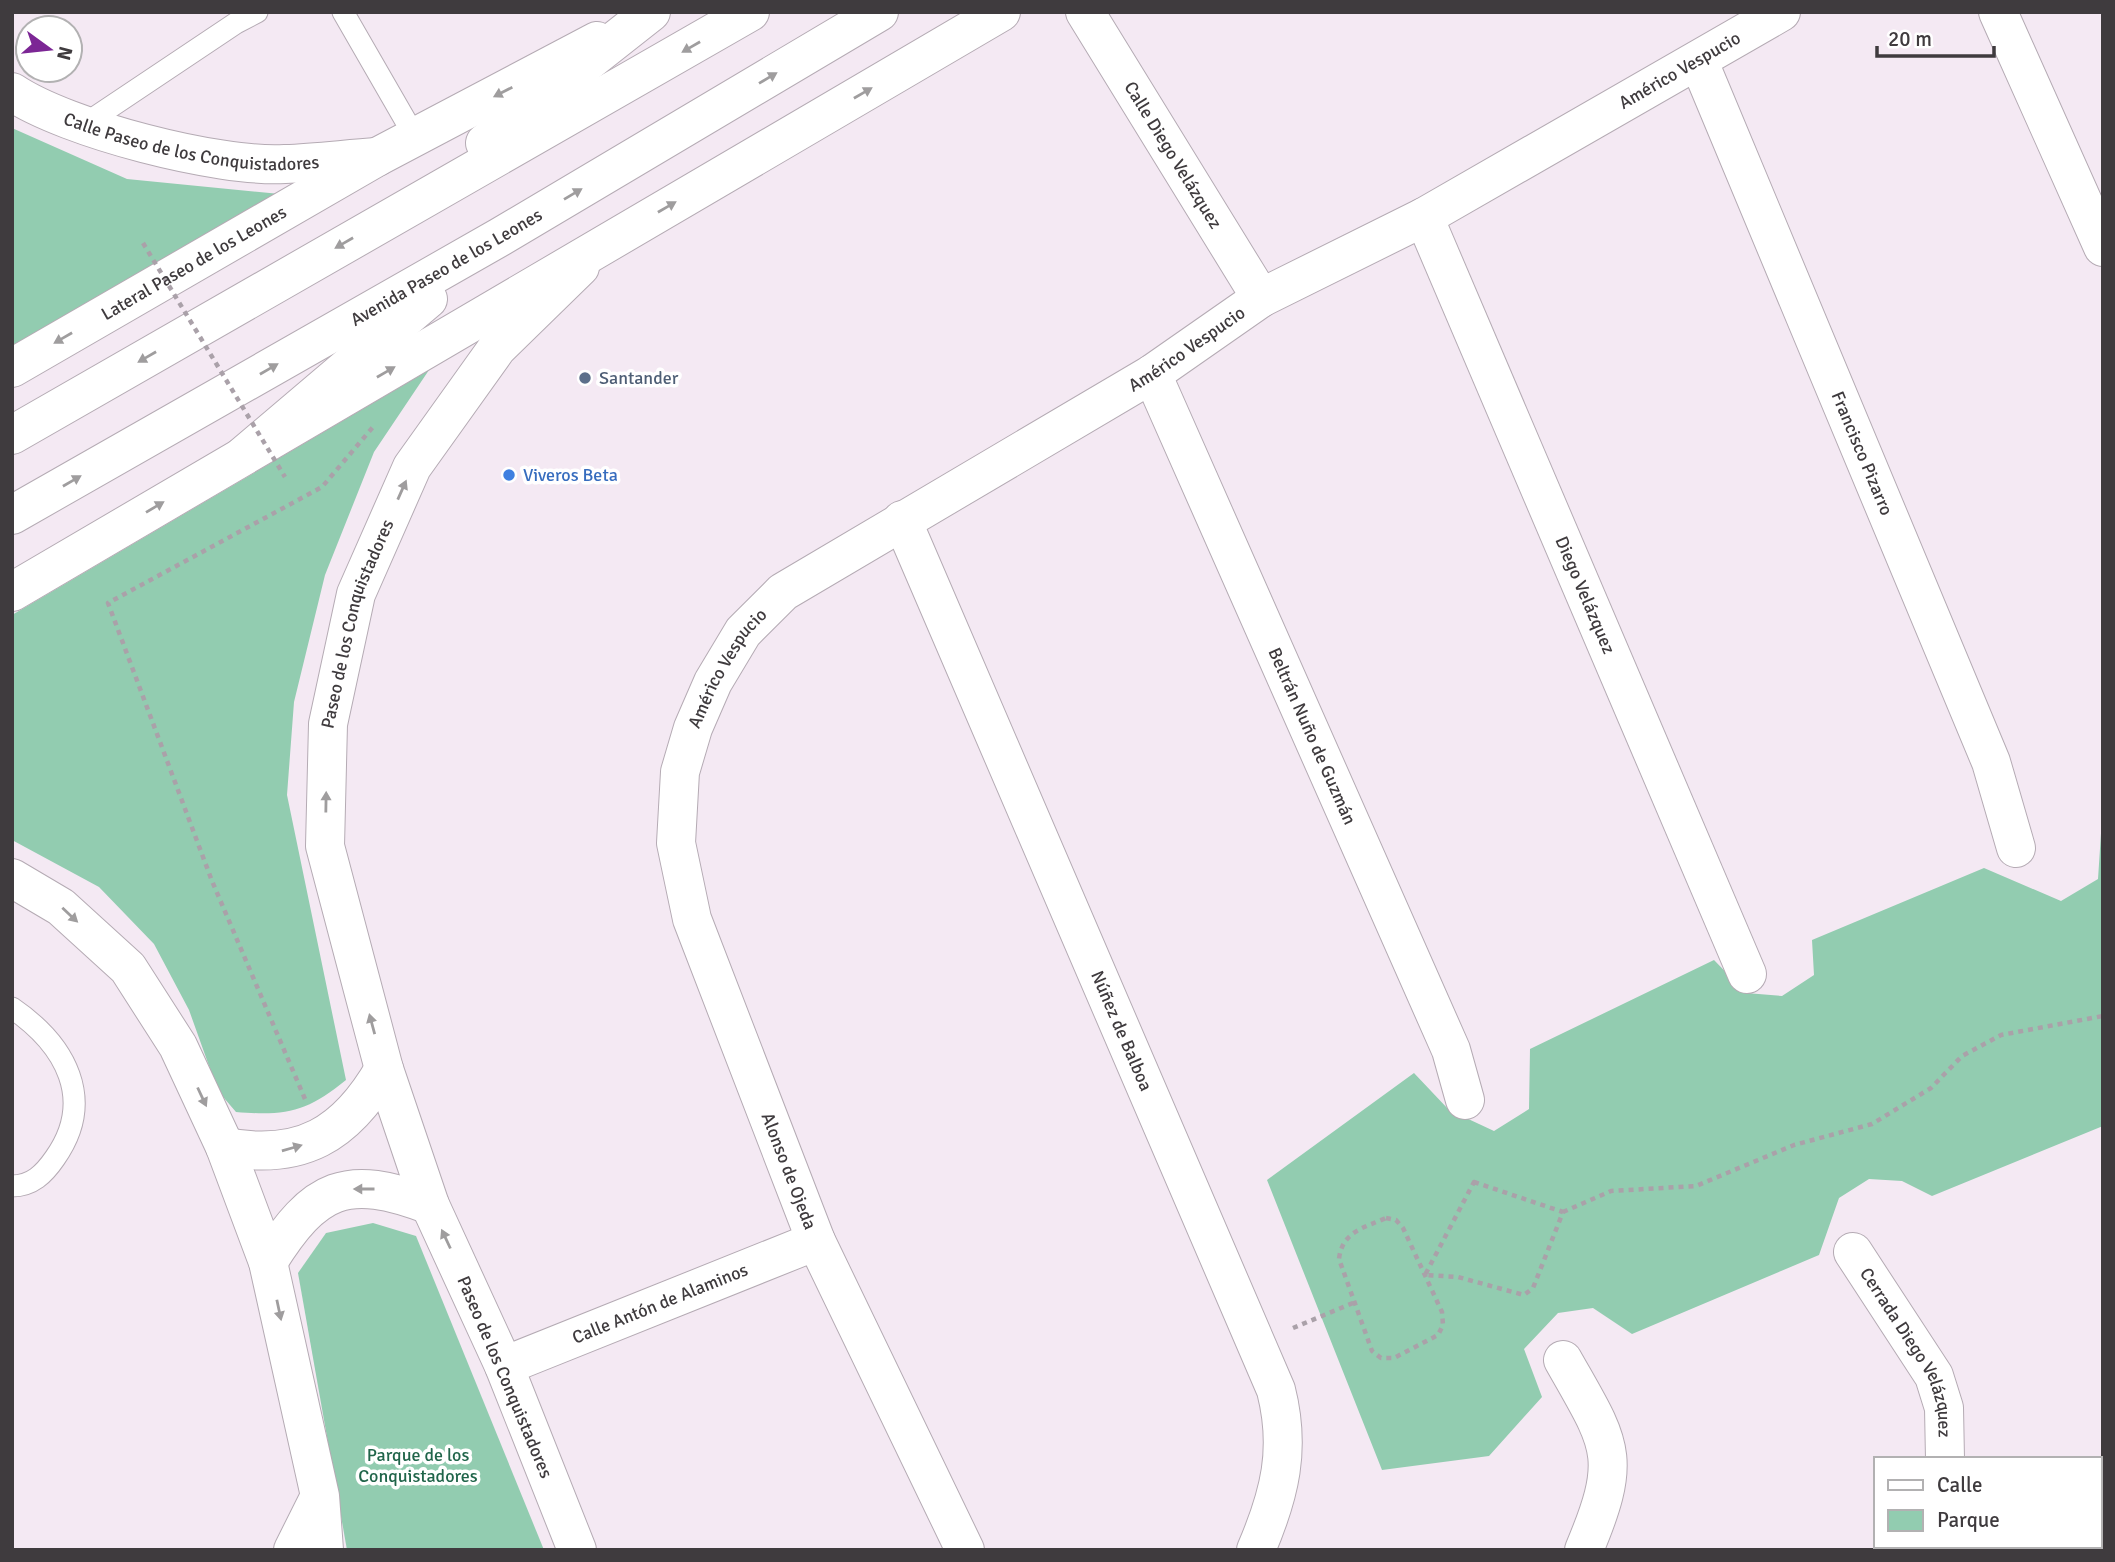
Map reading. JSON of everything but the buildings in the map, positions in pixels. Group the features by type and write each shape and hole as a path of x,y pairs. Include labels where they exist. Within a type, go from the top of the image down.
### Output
{"street":[{"name":"Lateral Paseo de los Leones","path":"12,368 377,157 650,12"},
{"path":"396,212 650,12"},
{"path":"12,435 396,212 587,108 750,12"},
{"name":"Avenida Paseo de los Leones","path":"12,515 500,237 879,12"},
{"path":"12,592 1001,12"},
{"name":"Calle Diego Velázquez","path":"1085,12 1261,298"},
{"name":"Américo Vespucio","path":"680,772 693,728 713,682 743,632 783,592 1152,374 1261,298 1424,217 1699,62 1781,12"},
{"path":"1998,12 2103,247"},
{"name":"Francisco Pizarro","path":"1699,62 1991,762 2017,848"},
{"name":"Calle Paseo de los Conquistadores","path":"12,92 28,103 85,124 176,152 284,165 377,157"},
{"name":"Diego Velázquez","path":"1424,217 1747,974"},
{"path":"243,456 500,237"},
{"name":"Paseo de los Conquistadores","path":"577,1550 504,1366 430,1205 384,1069 325,846 328,723 356,594 412,467 498,348 600,246"},
{"name":"Beltrán Nuño de Guzmán","path":"1152,374 1451,1050 1465,1100"},
{"name":"Núñez de Balboa","path":"902,520 1276,1390 1284,1421 1284,1451 1273,1505 1256,1550"},
{"name":"Alonso de Ojeda","path":"680,772 676,843 692,919 816,1241 965,1550"},
{"path":"12,878 61,907 128,968 178,1046 225,1147 268,1262 320,1496 324,1550"},
{"path":"225,1147 275,1152 320,1138 357,1109 384,1069"},
{"path":"268,1262 292,1224 312,1206 335,1193 360,1187 386,1190 430,1205"},
{"name":"Calle Antón de Alaminos","path":"504,1366 816,1241"},
{"name":"Cerrada Diego Velázquez","path":"1853,1252 1934,1376 1944,1408 1945,1457"},
{"path":"1563,1360 1601,1429 1607,1449 1606,1492 1584,1550"},
{"path":"293,1550 320,1496"}],"lane":[{"path":"85,124 236,23 257,12"},
{"path":"344,12 415,137"},
{"path":"12,1008 37,1028 56,1051 76,1095 72,1125 63,1147 46,1171 25,1186 12,1186"}],"path":[{"path":"143,243 285,477"},
{"path":"320,1138 282,1041 212,881 108,603 322,487 376,424"},
{"path":"1425,1275 1474,1182 1563,1212 1611,1191 1696,1186 1794,1145 1872,1124 1931,1088 1962,1056 2001,1035 2103,1016"},
{"path":"1425,1275 1458,1277 1524,1295 1533,1289 1563,1212"},
{"path":"1386,1218 1396,1220 1403,1228 1425,1275 1443,1312 1443,1325 1438,1335 1394,1358 1381,1358 1372,1351 1353,1303 1339,1259 1341,1245 1350,1233 1386,1218"},
{"path":"1256,1343 1353,1303"}],"green space":[{"path":"12,128 127,179 280,194 12,346"},
{"path":"429,370 374,452 325,575 294,702 287,795 346,1080 319,1099 295,1110 269,1113 236,1112 218,1091 189,1010 154,944 99,887 12,840 12,615"},
{"path":"2103,803 2103,1126 1932,1196 1902,1181 1869,1179 1839,1198 1819,1255 1632,1334 1593,1308 1558,1313 1524,1349 1542,1397 1489,1456 1382,1470 1267,1180 1414,1073 1449,1110 1494,1131 1529,1109 1530,1049 1714,960 1746,993 1782,996 1814,975 1812,940 1984,868 2061,901 2098,879"},
{"name":"Parque de los Conquistadores","path":"373,1223 416,1236 544,1550 347,1550 298,1273 326,1233"}],"place":[{"name":"Santander","path":"585,378"},
{"name":"Viveros Beta","path":"509,475"}]}
